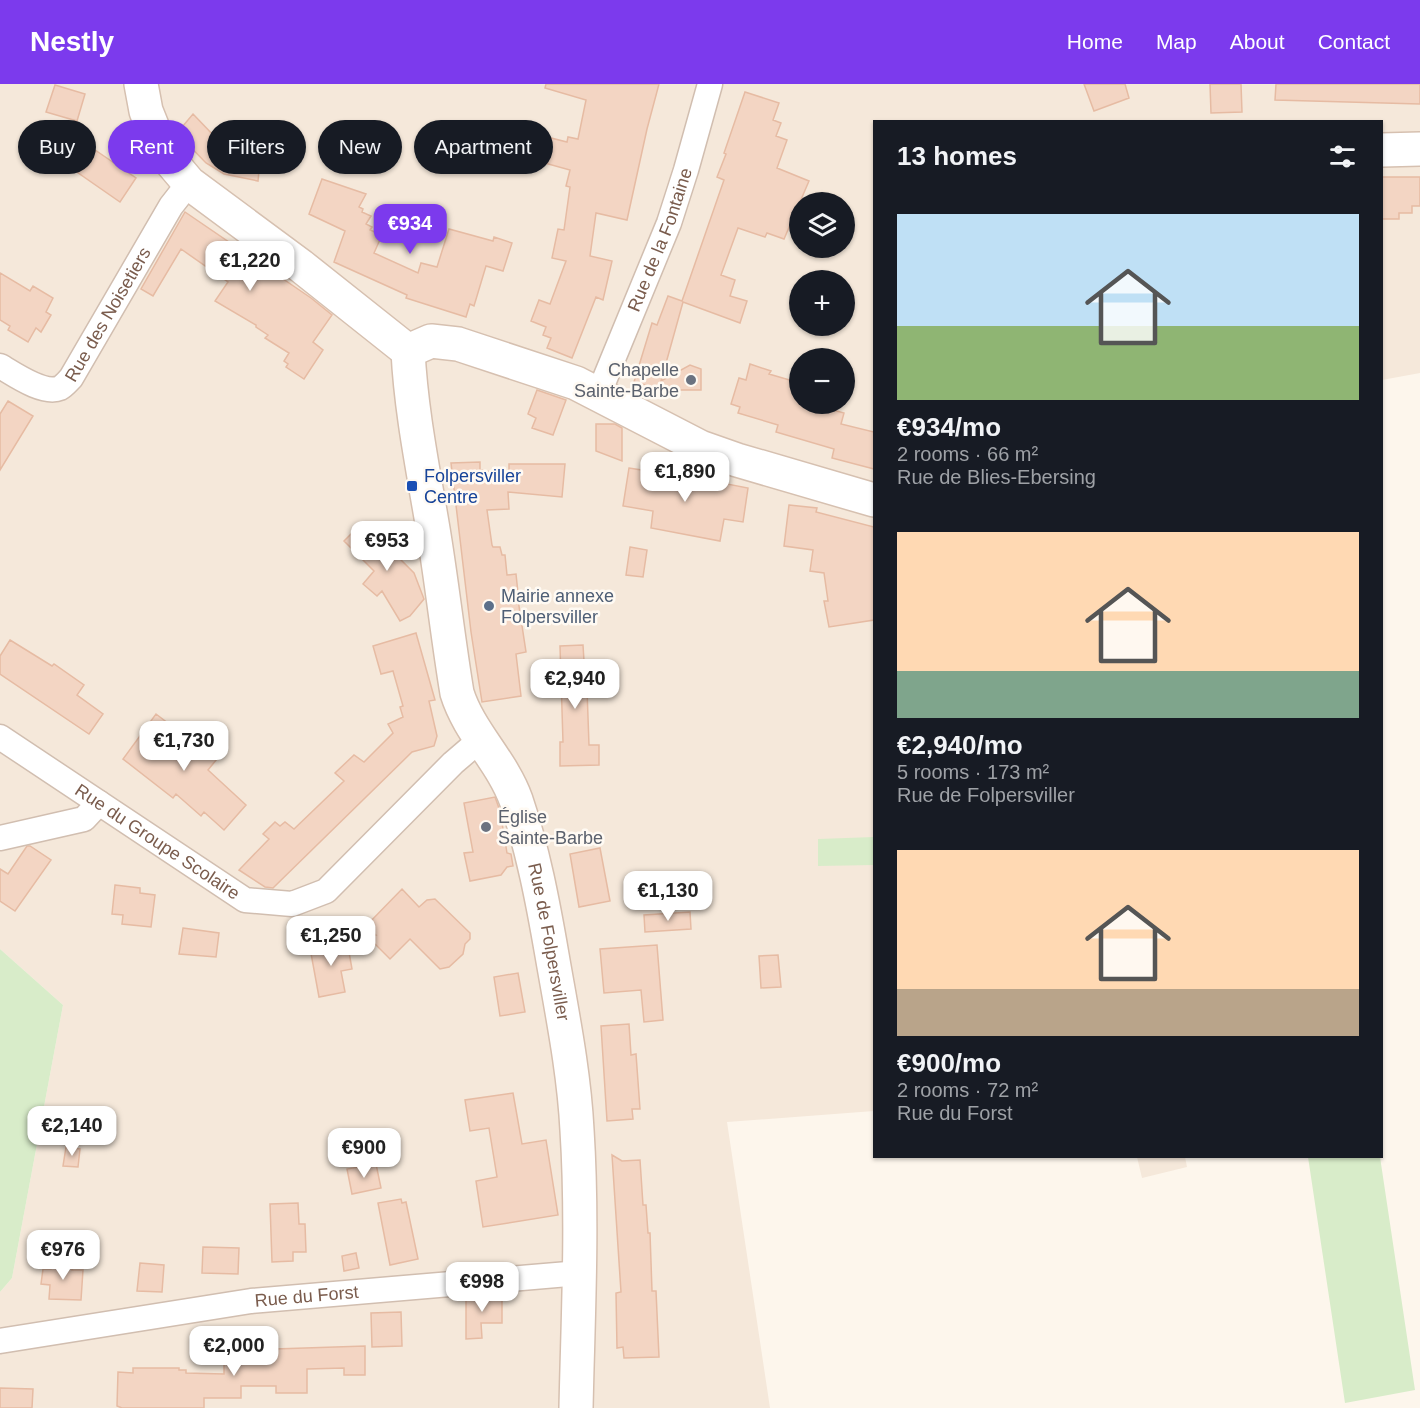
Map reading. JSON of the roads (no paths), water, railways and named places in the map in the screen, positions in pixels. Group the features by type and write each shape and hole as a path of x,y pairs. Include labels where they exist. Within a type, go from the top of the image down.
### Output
{"street":[{"path":"141,84 146,111 162,151 189,183 301,266 408,351 431,341 458,344 555,375 599,393 700,447 873,500"},
{"name":"Rue de la Fontaine","path":"599,393 669,223 710,84"},
{"path":"1383,150 1420,149"},
{"name":"Rue des Noisetiers","path":"0,366 34,385 48,389 60,388 71,378 171,206 189,183"},
{"name":"Rue de Folpersviller","path":"408,351 418,447 433,529 457,693 463,713 507,778 515,799 547,925 566,1033 577,1131 580,1273 576,1408"},
{"name":"Rue du Groupe Scolaire","path":"0,737 245,900 292,904 326,891 481,739"},
{"path":"0,838 84,819 99,803"},
{"name":"Rue du Forst","path":"0,1341 251,1302 580,1273"}],"place":[{"name":"Chapelle Sainte-Barbe","path":"691,380"},
{"name":"Folpersviller Centre","path":"412,486"},
{"name":"Mairie annexe Folpersviller","path":"489,606"},
{"name":"Église Sainte-Barbe","path":"486,827"}]}
